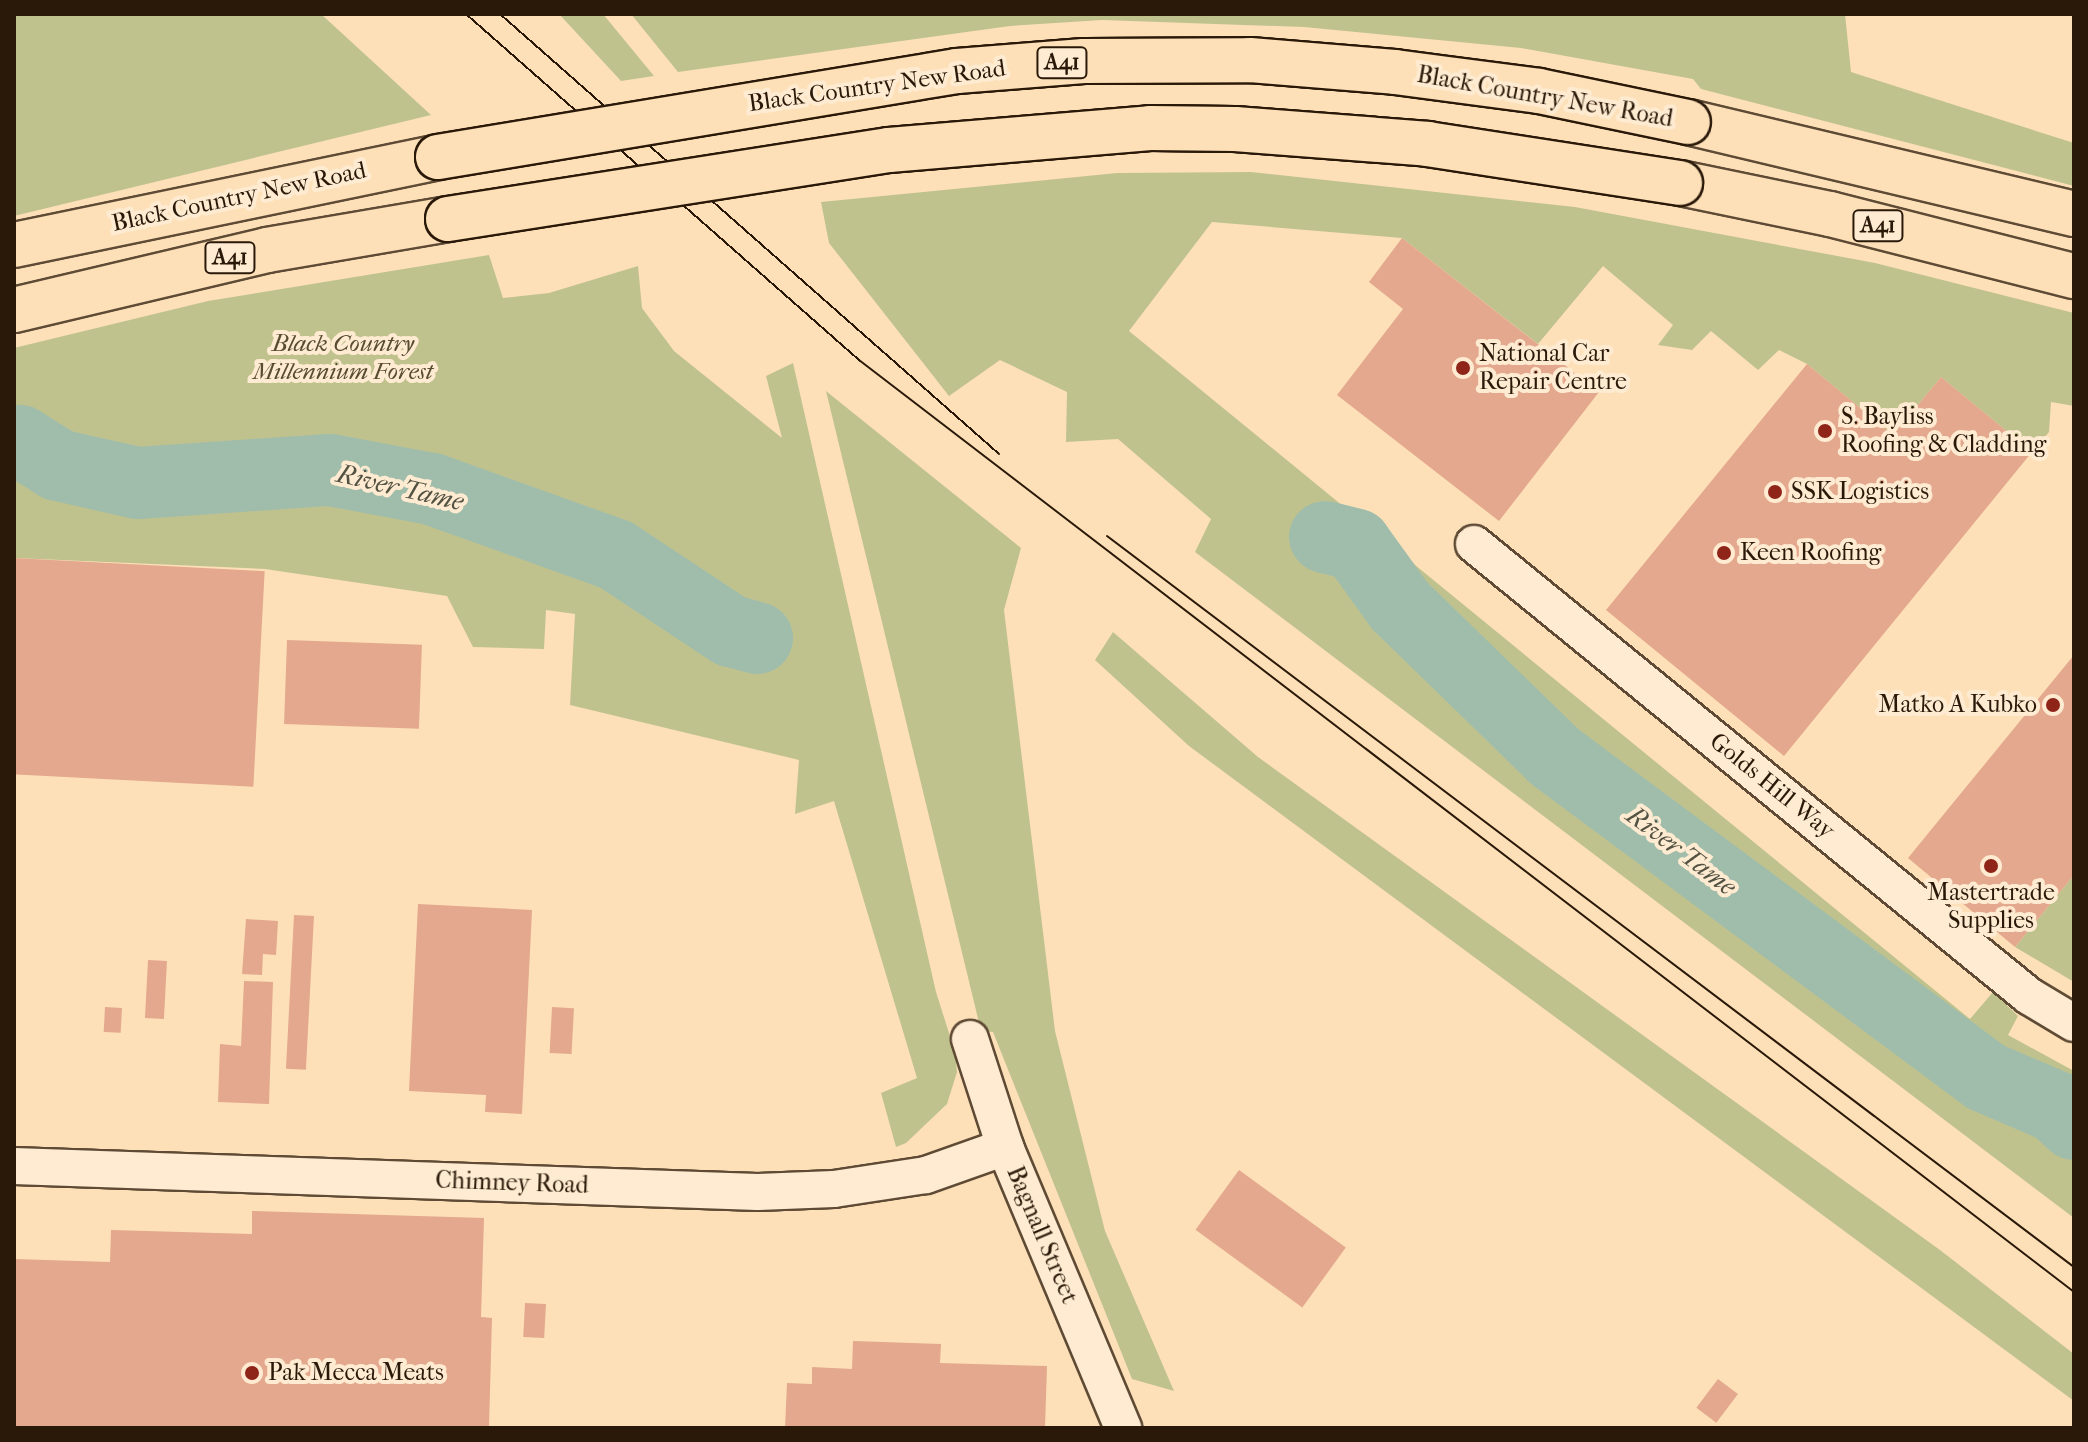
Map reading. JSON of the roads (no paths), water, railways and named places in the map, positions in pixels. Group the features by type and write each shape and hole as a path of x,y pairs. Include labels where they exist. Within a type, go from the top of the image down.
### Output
{"highway":[{"name":"Black Country New Road","path":"14,245 438,157 957,71 1084,61 1250,60 1395,72 1539,91 1688,122 2074,214"},
{"name":"A41","path":"14,310 267,250 448,219 889,150 1150,128 1235,129 1428,144 1680,183 1830,214 2074,276"}],"street":[{"name":"Golds Hill Way","path":"1474,544 2029,996 2074,1023"},
{"name":"Bagnall Street","path":"970,1039 1005,1147 1123,1428"},
{"name":"Chimney Road","path":"14,1166 758,1192 834,1189 926,1175 1005,1147"}],"waterway":[{"name":"River Tame","path":"20,441 58,465 138,483 330,470 432,489 616,555 731,631 757,638"},
{"name":"River Tame","path":"1325,537 1356,545 1400,606 1554,756 1986,1077 2056,1107 2074,1124"}],"tram line":[{"path":"466,14 859,360 2074,1292"},
{"path":"500,14 999,454"},
{"path":"1107,536 2074,1267"}],"place":[{"name":"National Car Repair Centre","path":"1463,368"},
{"name":"S. Bayliss Roofing & Cladding","path":"1825,431"},
{"name":"SSK Logistics","path":"1775,492"},
{"name":"Keen Roofing","path":"1724,553"},
{"name":"Matko A Kubko","path":"2053,705"},
{"name":"Mastertrade Supplies","path":"1991,866"},
{"name":"Pak Mecca Meats","path":"252,1373"}],"park label":[{"name":"Black Country Millennium Forest","path":"343,358"}]}
